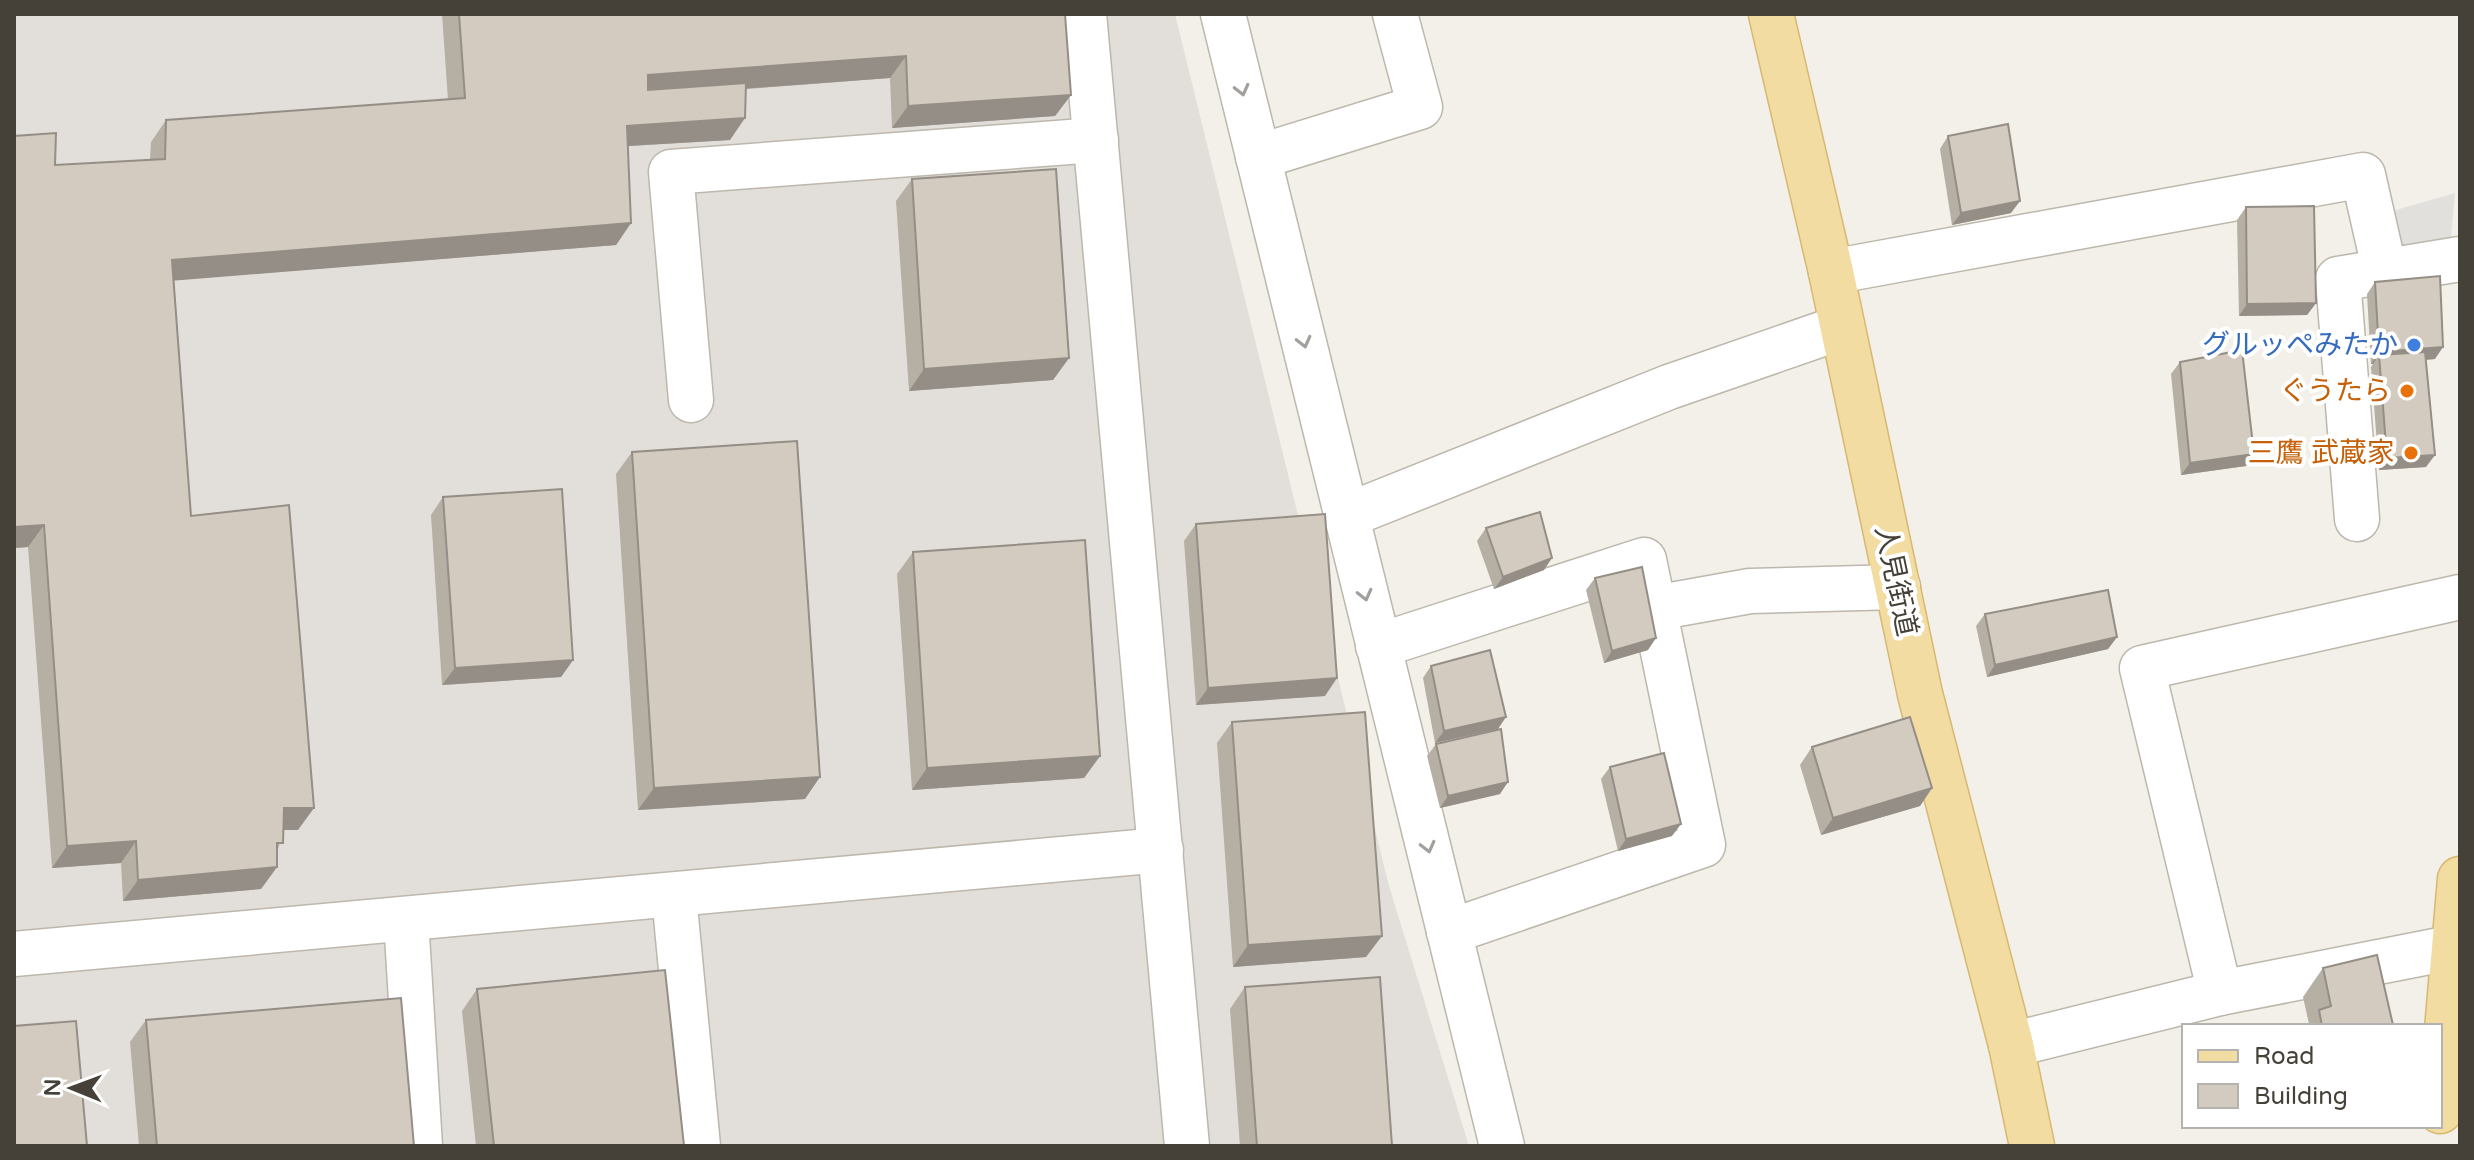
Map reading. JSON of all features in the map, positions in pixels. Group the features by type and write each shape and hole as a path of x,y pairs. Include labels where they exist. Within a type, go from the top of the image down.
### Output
{"main road":[{"name":"人見街道","path":"1771,14 1831,272 1920,694 2011,1045 2032,1146"},
{"path":"2442,1093 2458,946 2460,879"}],"street":[{"path":"1084,14 1187,1146"},
{"path":"1223,14 1502,1146"},
{"path":"1258,157 1420,107 1395,14"},
{"path":"691,400 671,172 1096,140"},
{"path":"1831,272 2363,175 2385,272"},
{"path":"2357,519 2338,279 2460,259"},
{"path":"1346,516 1669,387 1842,327"},
{"path":"1378,646 1644,560 1703,845 1449,932"},
{"path":"1655,608 1750,591 1898,587"},
{"path":"2220,993 2142,668 2460,597"},
{"path":"14,954 1161,850"},
{"path":"674,896 698,1146"},
{"path":"406,919 420,1146"},
{"path":"2011,1045 2220,993 2458,946"}],"shaded area":[{"path":"14,14 1175,14 1389,886 1469,1146 14,1146"},
{"path":"2455,193 2450,247 2394,257 2382,214"}],"building":[{"path":"459,14 1065,14 1071,95 908,106 906,56 648,75 648,90 746,83 745,118 627,126 631,223 172,260 191,516 289,505 314,808 284,808 283,843 277,843 277,867 138,880 136,841 67,846 44,525 14,527 14,136 56,133 55,165 165,159 166,120 465,98"},
{"path":"2008,124 2020,201 1961,213 1948,136"},
{"path":"1056,169 1069,358 924,369 912,179"},
{"path":"2314,206 2316,303 2247,304 2246,207"},
{"path":"2440,276 2443,347 2379,352 2375,282"},
{"path":"2242,350 2254,454 2190,463 2180,362"},
{"path":"2425,352 2435,455 2387,458 2379,355"},
{"path":"797,441 820,777 654,788 632,452"},
{"path":"562,489 573,660 455,668 443,497"},
{"path":"1540,512 1552,558 1503,577 1486,528"},
{"path":"1325,514 1337,678 1208,688 1196,524"},
{"path":"1085,540 1100,756 927,768 913,552"},
{"path":"1642,567 1656,638 1612,651 1595,578"},
{"path":"2108,590 2117,637 1995,665 1985,614"},
{"path":"1490,650 1506,717 1444,731 1431,666"},
{"path":"1365,712 1382,936 1248,945 1232,722"},
{"path":"1910,717 1932,788 1833,818 1812,747"},
{"path":"1501,729 1508,782 1448,796 1436,744"},
{"path":"1664,753 1681,824 1626,839 1610,767"},
{"path":"2377,955 2393,1024 2322,1024 2319,1010 2331,1006 2323,968"},
{"path":"665,970 684,1146 494,1146 477,989"},
{"path":"1380,977 1392,1146 1257,1146 1245,987"},
{"path":"401,998 414,1146 157,1146 146,1020"},
{"path":"76,1021 87,1146 14,1146 14,1026"}],"place":[{"name":"グルッペみたか","path":"2414,345"},
{"name":"ぐうたら","path":"2407,391"},
{"name":"三鷹 武蔵家","path":"2411,453"}]}
